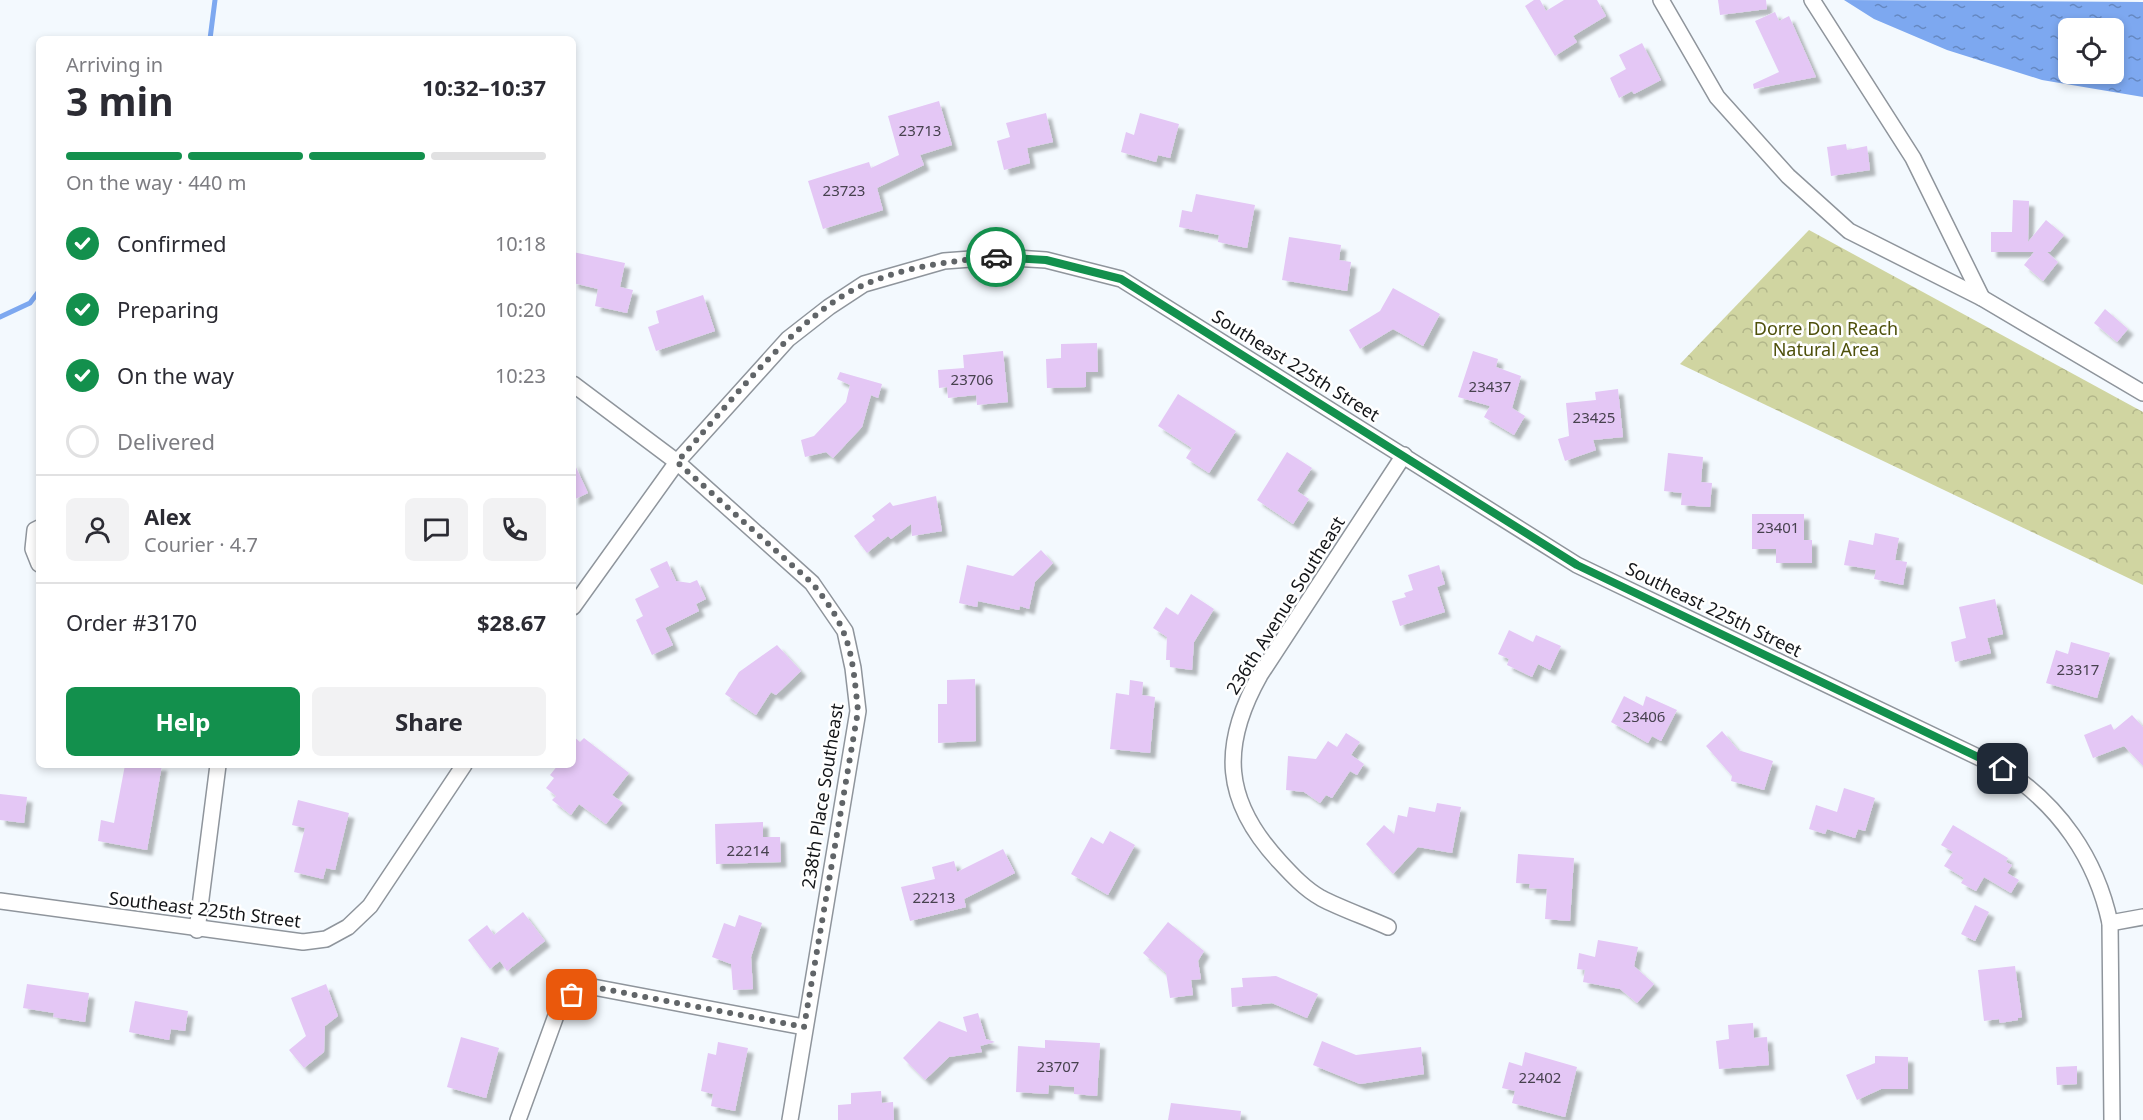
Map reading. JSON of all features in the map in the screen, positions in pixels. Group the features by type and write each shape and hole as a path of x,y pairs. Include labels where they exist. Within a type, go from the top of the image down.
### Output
{"street":[{"path":"1661,0 1717,97 1788,176 1849,231 1982,298 2143,393"},
{"path":"1812,0 1913,158 1982,298"},
{"name":"Southeast 225th Street","path":"576,603 677,462 788,339 864,284 944,261 998,257 1046,260 1121,279 1577,565 2003,769 2045,801 2078,842 2103,892 2110,922 2112,1120"},
{"name":"238th Place Southeast","path":"576,386 677,462 812,583 829,604 845,631 854,668 858,711 790,1120"},
{"name":"236th Avenue Southeast","path":"1388,927 1319,897 1293,876 1266,847 1248,821 1233,779 1232,759 1236,729 1243,704 1404,455"},
{"path":"36,530 33,549 36,556"},
{"path":"197,930 218,768"},
{"name":"Southeast 225th Street","path":"0,901 197,930 303,942 326,939 348,927 370,906 462,768"},
{"path":"2110,922 2143,917"},
{"path":"518,1120 558,1010 572,995 593,987 804,1027"}],"green space":[{"name":"Dorre Don Reach Natural Area","path":"1809,230 2143,412 2143,585 1680,364"}],"water":[{"path":"1844,0 2143,2 2143,97 2066,84 2124,84 2124,18 2058,18 2058,83 2042,80 1947,50 1874,19"}],"building":[{"path":"1534,0 1540,0 1546,11 1564,0 1597,0 1606,16 1573,36 1577,42 1555,56 1525,6"},
{"path":"1718,0 1766,0 1767,9 1720,15"},
{"path":"1775,12 1779,21 1789,16 1816,77 1754,89 1753,84 1779,72 1755,21"},
{"path":"1642,43 1661,80 1634,94 1632,91 1619,98 1610,78 1626,69 1619,55"},
{"path":"939,101 952,145 920,155 924,165 877,188 883,210 823,229 808,181 869,162 871,168 899,155 888,116"},
{"path":"1046,113 1053,142 1027,148 1030,163 1004,170 997,141 1010,137 1006,123"},
{"path":"1140,113 1179,124 1170,158 1158,155 1156,162 1121,152 1126,132 1134,135"},
{"path":"1846,144 1847,150 1867,146 1870,170 1831,176 1827,147"},
{"path":"1196,194 1255,205 1247,248 1218,242 1219,235 1179,227 1182,210 1192,212"},
{"path":"2013,200 2029,201 2028,242 2046,220 2064,235 2050,252 2047,252 2058,262 2043,281 2024,265 2034,252 1991,252 1991,232 2012,232"},
{"path":"1289,237 1341,245 1339,260 1351,262 1347,291 1282,280"},
{"path":"576,253 625,263 620,287 633,290 627,313 595,306 598,289 576,284"},
{"path":"1393,288 1440,314 1423,346 1393,329 1360,349 1349,330 1380,311"},
{"path":"703,295 715,331 656,351 648,327 659,323 656,311"},
{"path":"2105,309 2128,329 2117,342 2094,323"},
{"path":"1097,343 1098,372 1086,372 1086,387 1047,388 1046,359 1061,358 1061,344"},
{"path":"1003,351 1008,402 977,405 976,395 948,398 947,387 939,388 938,370 964,368 963,355"},
{"path":"1473,351 1498,359 1496,367 1521,376 1512,408 1525,416 1514,435 1484,417 1490,406 1458,397"},
{"path":"840,372 882,384 878,398 871,395 862,427 833,458 826,452 805,457 801,440 814,436 846,402 850,385 837,379"},
{"path":"1618,389 1623,437 1593,440 1596,450 1565,461 1558,439 1569,436 1566,403 1596,400 1595,392"},
{"path":"1178,394 1236,431 1209,473 1186,458 1192,448 1158,426"},
{"path":"1287,452 1312,468 1297,491 1309,499 1293,524 1257,500"},
{"path":"1668,453 1703,457 1701,482 1712,483 1710,507 1681,505 1682,493 1664,491"},
{"path":"576,467 588,493 576,499"},
{"path":"936,496 942,531 912,536 911,524 891,539 888,536 867,553 854,536 875,520 872,516 890,502 893,506"},
{"path":"1752,514 1804,514 1804,540 1812,540 1812,563 1776,563 1776,549 1752,549"},
{"path":"1875,533 1899,538 1895,560 1907,562 1903,585 1874,579 1876,570 1844,565 1849,540 1873,545"},
{"path":"1041,550 1053,563 1035,582 1029,609 1020,606 1019,610 978,601 977,607 959,603 967,565 1013,576"},
{"path":"667,561 676,581 690,583 697,580 706,599 696,604 699,611 665,628 673,645 652,655 636,620 643,616 635,599 659,587 650,569"},
{"path":"1439,565 1445,584 1437,587 1445,612 1400,626 1392,601 1406,597 1404,593 1413,590 1408,575"},
{"path":"1191,594 1214,609 1194,642 1192,670 1170,667 1170,660 1166,660 1167,637 1153,628 1166,607 1178,615"},
{"path":"1995,599 2003,634 1987,638 1991,653 1955,662 1951,642 1966,638 1959,607"},
{"path":"1509,630 1533,642 1536,635 1561,646 1550,670 1538,664 1532,677 1507,665 1509,659 1498,654"},
{"path":"2071,642 2110,653 2097,698 2046,683 2056,650 2068,654"},
{"path":"777,645 801,671 776,695 771,692 756,715 725,694 739,672"},
{"path":"975,679 976,741 938,743 938,704 947,704 947,680"},
{"path":"1130,680 1143,682 1142,695 1155,697 1150,753 1110,749 1116,693 1129,695"},
{"path":"1624,696 1643,706 1646,696 1677,710 1661,741 1652,736 1648,743 1611,722"},
{"path":"2132,715 2143,727 2143,766 2124,746 2093,758 2084,735 2111,724 2114,730"},
{"path":"1722,731 1738,750 1773,761 1764,790 1731,781 1732,776 1706,746"},
{"path":"1346,733 1360,742 1351,755 1364,764 1357,775 1350,771 1332,798 1326,795 1320,803 1304,792 1286,790 1288,756 1316,759 1328,741 1337,747"},
{"path":"584,738 629,773 612,795 623,803 606,824 579,804 571,815 552,800 556,796 546,788 554,778 550,775 556,768 576,768 576,739 580,742"},
{"path":"124,768 161,768 147,850 98,841 101,820 114,823"},
{"path":"1844,788 1875,798 1865,831 1858,829 1855,838 1827,829 1825,834 1809,829 1816,805 1837,812"},
{"path":"0,794 27,797 24,823 0,820"},
{"path":"298,800 349,813 335,870 326,868 323,879 294,872 305,828 292,825"},
{"path":"1437,803 1461,807 1452,853 1418,847 1393,874 1366,844 1384,825 1394,834 1398,815 1407,817 1409,807 1435,812"},
{"path":"763,822 763,837 780,837 781,862 716,864 715,824"},
{"path":"1953,825 2008,858 2006,862 2012,865 2007,873 2019,880 2011,893 1984,877 1976,891 1961,883 1964,878 1944,866 1953,852 1941,845"},
{"path":"1110,831 1135,845 1108,895 1071,874 1091,837 1103,844"},
{"path":"1003,849 1015,873 964,899 966,907 910,921 901,887 935,879 932,867 954,861 957,872"},
{"path":"1518,854 1574,858 1570,921 1545,919 1547,889 1529,888 1530,884 1516,883"},
{"path":"1975,905 1989,912 1975,941 1961,934"},
{"path":"523,912 545,941 507,971 500,961 490,969 468,940 487,925 494,935"},
{"path":"739,915 762,923 751,957 753,989 733,990 731,964 712,957 724,923 735,927"},
{"path":"1168,922 1204,951 1198,961 1201,979 1191,980 1193,995 1170,998 1166,973 1143,953"},
{"path":"1598,940 1638,947 1634,966 1654,984 1637,1003 1620,989 1583,982 1585,970 1577,969 1579,953 1595,957"},
{"path":"2015,966 2022,1017 2018,1020 2000,1023 1999,1019 1984,1021 1978,970"},
{"path":"1276,976 1318,994 1307,1018 1272,1003 1232,1007 1231,988 1243,987 1242,978"},
{"path":"27,984 89,993 85,1022 53,1017 54,1013 23,1008"},
{"path":"326,984 338,1016 325,1026 324,1052 304,1068 289,1050 306,1036 291,998"},
{"path":"135,1001 188,1011 185,1031 171,1029 169,1040 129,1032"},
{"path":"978,1013 986,1039 995,1042 980,1046 982,1052 949,1057 925,1080 903,1058 939,1021 967,1032 963,1017"},
{"path":"1753,1023 1754,1038 1767,1037 1769,1065 1719,1069 1716,1041 1729,1039 1728,1025"},
{"path":"461,1037 499,1048 486,1098 447,1087"},
{"path":"1045,1040 1100,1043 1097,1096 1074,1094 1074,1087 1049,1085 1048,1094 1016,1092 1018,1046 1045,1048"},
{"path":"1322,1041 1356,1055 1421,1047 1424,1074 1360,1084 1313,1065"},
{"path":"718,1042 748,1048 735,1111 711,1106 713,1094 701,1091 708,1053 716,1055"},
{"path":"1525,1052 1577,1067 1565,1117 1512,1103 1515,1091 1502,1088 1509,1062 1522,1066"},
{"path":"1875,1056 1908,1057 1908,1089 1881,1089 1857,1100 1846,1075 1875,1063"},
{"path":"2077,1066 2077,1084 2057,1085 2056,1067"},
{"path":"881,1091 882,1103 893,1102 894,1120 838,1120 838,1105 851,1104 851,1093"},
{"path":"1171,1103 1241,1111 1240,1120 1168,1120"}],"waterway":[{"path":"210,36 215,0"},
{"path":"0,317 30,303 36,295"}],"way so far":[{"path":"572,995 593,987 804,1027 858,711 854,668 845,631 829,604 812,583 677,462 788,339 829,307 864,284 944,261 996,257"}],"route":[{"path":"996,257 1046,260 1121,279 1577,565 2003,769"}]}
